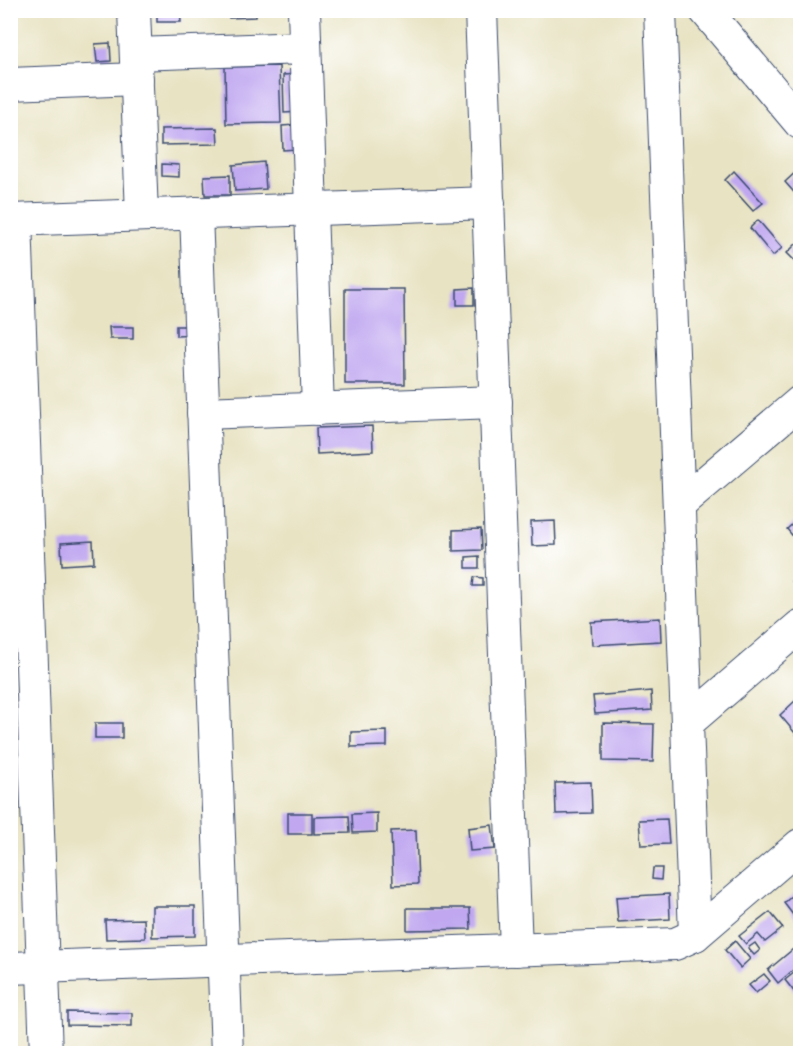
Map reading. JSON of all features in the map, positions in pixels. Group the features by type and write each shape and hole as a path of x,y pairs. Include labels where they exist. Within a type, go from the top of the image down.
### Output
{"street":[{"path":"134,10 142,215"},
{"path":"304,10 318,409"},
{"path":"481,10 516,950"},
{"path":"660,10 695,935"},
{"path":"705,10 801,123"},
{"path":"10,84 305,48"},
{"path":"46,1053 13,220 489,203"},
{"path":"196,213 227,1053"},
{"path":"203,413 496,402"},
{"path":"679,505 801,402"},
{"path":"687,723 801,626"},
{"path":"10,968 675,944 695,935 801,845"}],"building":[{"path":"157,10 180,10 181,22 157,22"},
{"path":"229,10 256,10 256,17 229,18"},
{"path":"110,43 111,61 97,62 95,44"},
{"path":"279,66 281,123 226,124 225,67"},
{"path":"298,74 299,112 284,113 283,75"},
{"path":"295,125 296,149 283,150 282,126"},
{"path":"217,128 218,144 161,145 161,129"},
{"path":"264,162 266,189 235,191 233,165"},
{"path":"162,164 179,165 179,177 162,176"},
{"path":"800,168 800,199 785,182"},
{"path":"734,171 763,203 753,211 725,180"},
{"path":"230,175 230,195 205,195 204,176"},
{"path":"758,220 782,248 773,256 750,228"},
{"path":"800,240 800,266 787,253"},
{"path":"474,288 474,305 457,305 457,289"},
{"path":"345,289 404,289 405,384 345,384"},
{"path":"176,326 198,326 198,335 176,336"},
{"path":"109,327 133,327 133,339 110,339"},
{"path":"372,426 373,451 317,454 316,428"},
{"path":"800,517 800,545 787,529"},
{"path":"555,521 556,545 532,546 531,522"},
{"path":"481,529 482,550 453,551 453,530"},
{"path":"93,541 94,563 62,565 61,543"},
{"path":"479,556 479,568 466,568 466,557"},
{"path":"800,573 800,589 792,581"},
{"path":"474,577 483,578 483,586 473,586"},
{"path":"660,618 661,641 592,645 591,622"},
{"path":"651,691 652,710 595,714 593,696"},
{"path":"796,700 800,705 800,739 780,715"},
{"path":"95,723 122,723 122,738 95,738"},
{"path":"603,723 654,724 653,762 603,761"},
{"path":"387,731 387,746 351,747 351,732"},
{"path":"591,782 592,813 556,814 555,783"},
{"path":"288,813 312,813 312,834 288,834"},
{"path":"377,813 377,832 353,833 352,814"},
{"path":"349,816 350,833 314,834 314,817"},
{"path":"667,819 669,844 641,845 639,820"},
{"path":"492,825 495,849 470,851 468,828"},
{"path":"416,830 418,884 393,885 391,831"},
{"path":"653,868 662,868 661,880 652,879"},
{"path":"800,889 800,924 784,903"},
{"path":"669,894 670,919 618,922 616,897"},
{"path":"152,906 195,906 195,936 152,937"},
{"path":"407,908 470,908 471,929 407,930"},
{"path":"770,912 783,928 765,942 758,934 746,944 739,936"},
{"path":"144,919 145,938 106,939 105,920"},
{"path":"735,941 750,959 740,968 725,950"},
{"path":"755,943 760,950 754,955 748,948"},
{"path":"798,945 800,964 778,983 768,970"},
{"path":"800,968 800,999 785,980"},
{"path":"764,974 770,981 756,993 749,985"},
{"path":"67,1012 132,1013 132,1026 67,1025"}]}
